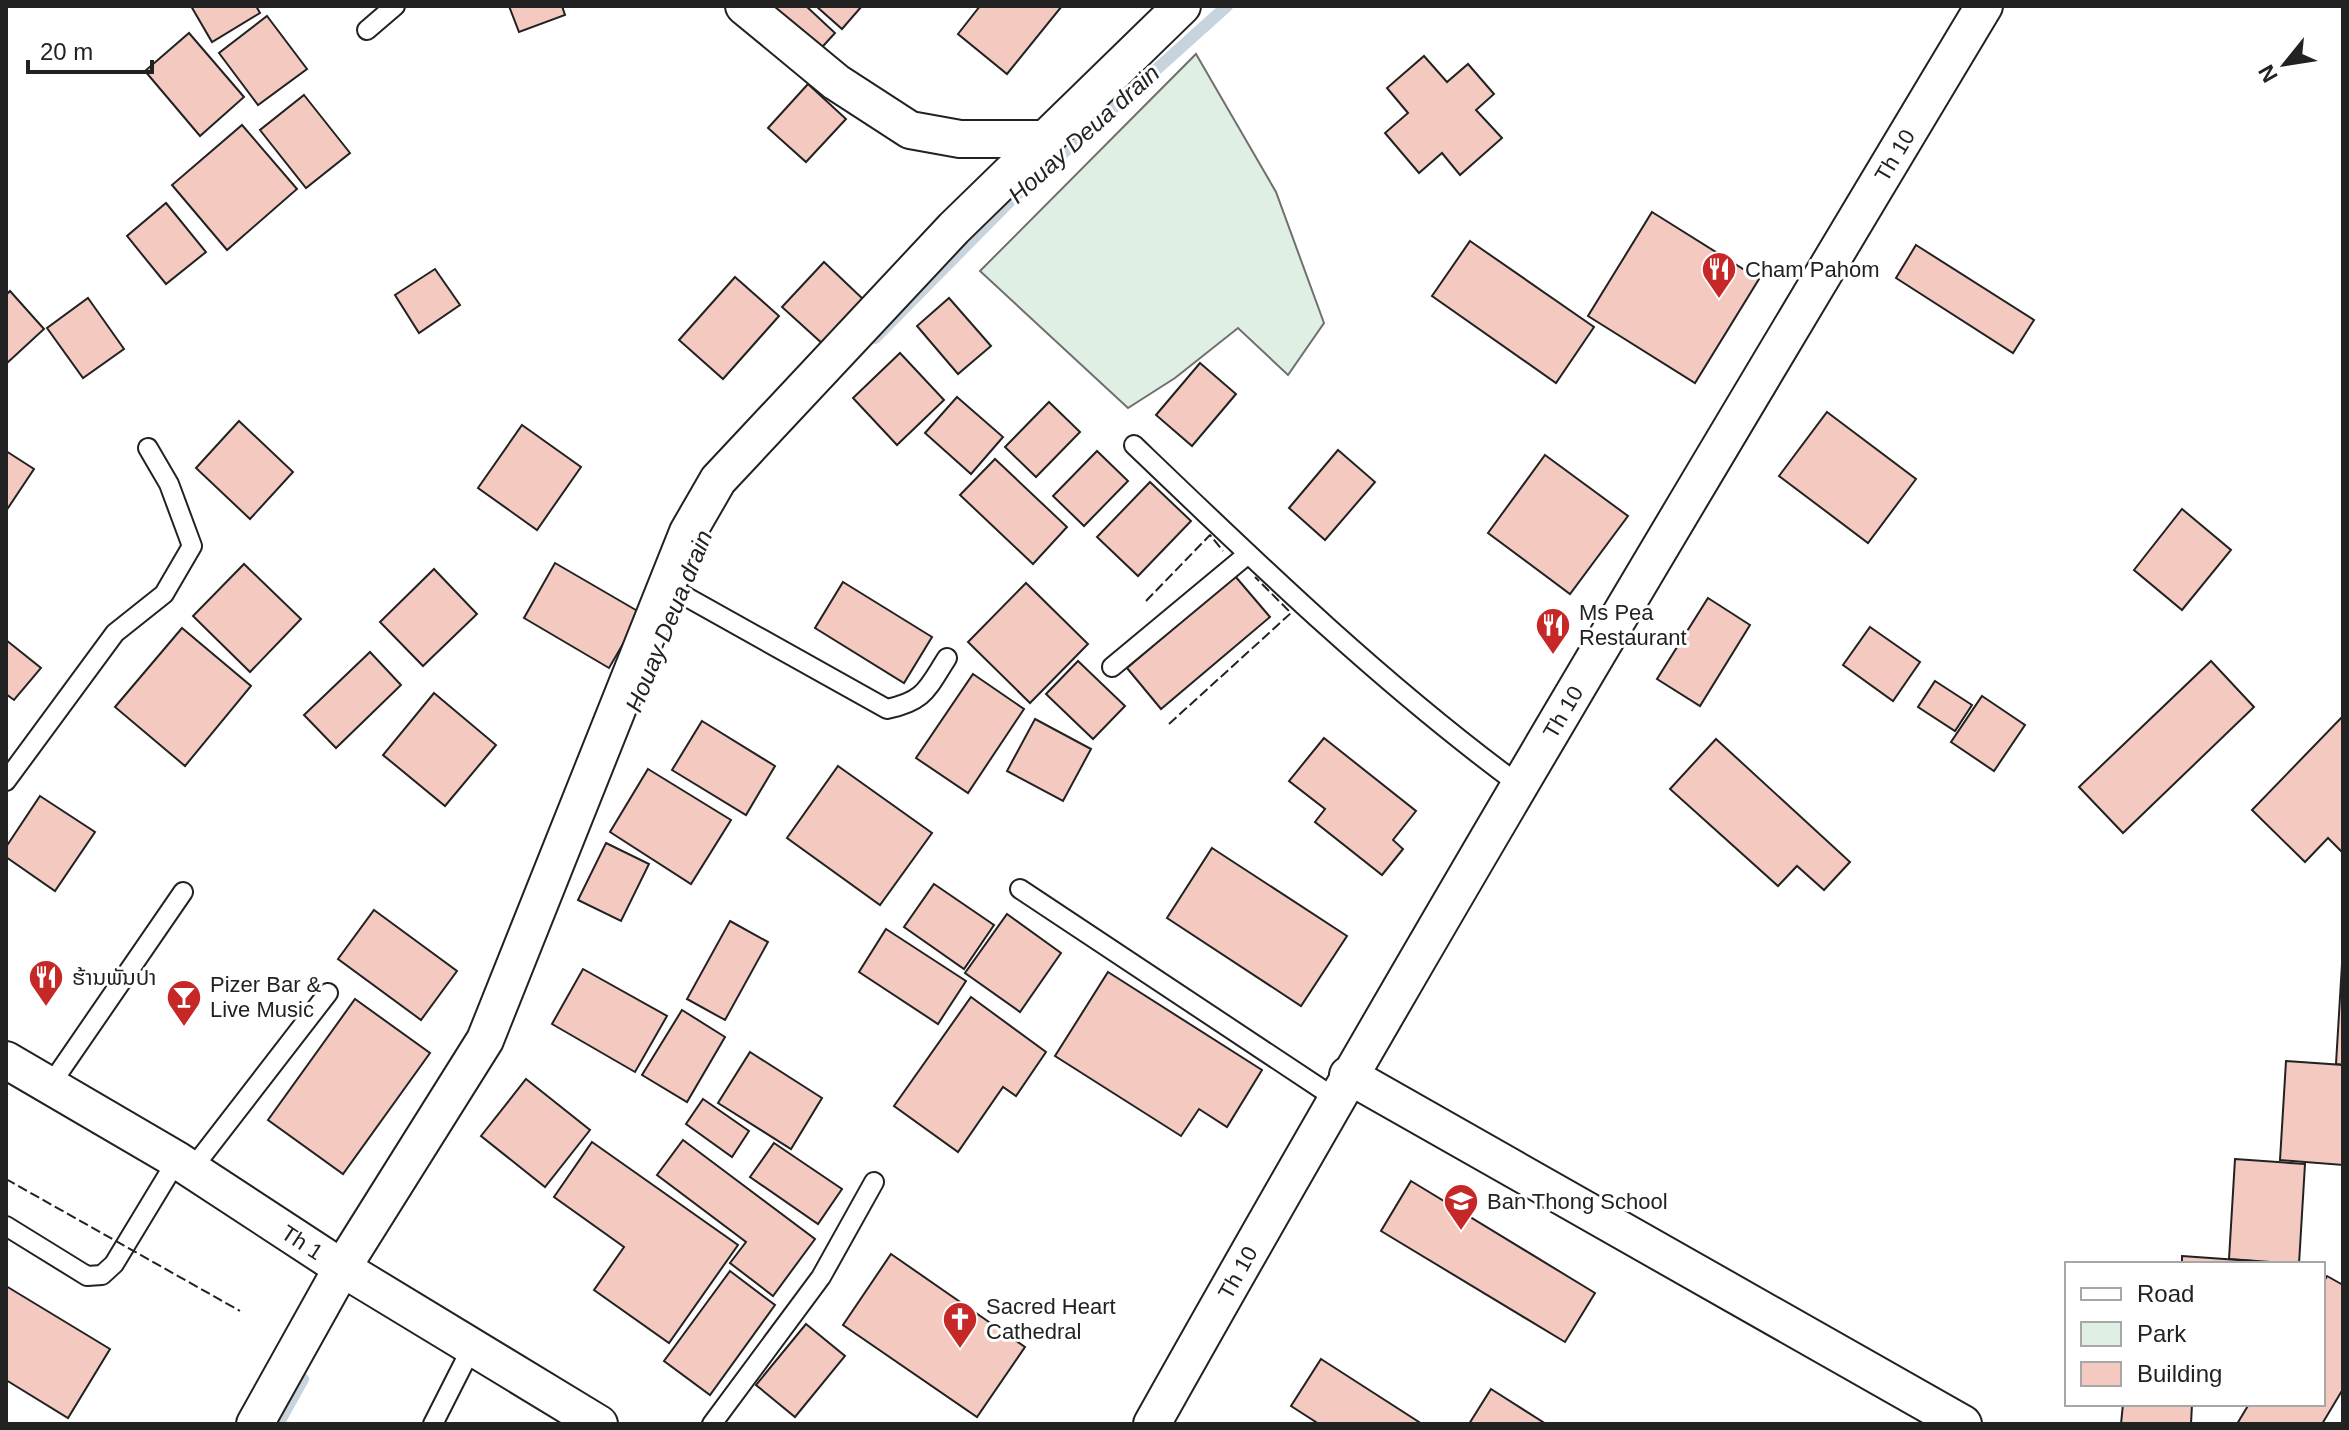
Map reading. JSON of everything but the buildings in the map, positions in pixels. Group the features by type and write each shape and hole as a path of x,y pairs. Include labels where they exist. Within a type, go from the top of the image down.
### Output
{"street":[{"path":"744,6 836,82 910,130 960,139 1045,139"},
{"path":"255,1424 342,1268 485,1040 678,592 688,532 718,480 954,228 1182,6"},
{"name":"Th 10","path":"1152,1424 1342,1086 1518,784 1984,6"},
{"name":"Th 1","path":"6,1060 184,1164 342,1268 599,1424"},
{"path":"1342,1086 1963,1424"}],"lane":[{"path":"367,30 395,6"},
{"path":"1134,445 1248,554 1436,723 1518,784"},
{"path":"6,781 115,633 164,594 192,546 169,484 148,448"},
{"path":"1112,667 1248,554"},
{"path":"678,592 887,709 911,704 923,696 947,658"},
{"path":"1020,889 1342,1086"},
{"path":"51,1084 183,892"},
{"path":"6,1226 87,1276 102,1275 114,1264 184,1164 328,993"},
{"path":"712,1424 821,1277 874,1182"},
{"path":"433,1424 472,1347"}],"green space":[{"path":"1196,54 1276,192 1324,323 1288,375 1238,328 1175,378 1128,408 980,271"}],"waterway":[{"name":"Houay Deua drain","path":"875,338 1011,200 1227,6"},
{"name":"Houay Deua drain","path":"278,1424 303,1379"}],"fence":[{"path":"1146,601 1210,535 1223,551"},
{"path":"1169,724 1291,613 1255,577"},
{"path":"6,1179 240,1311"}],"place":[{"name":"Cham Pahom","path":"1719,300"},
{"name":"Ms Pea Restaurant","path":"1553,656"},
{"name":"ຮ້ານພັນປາ","path":"46,1008"},
{"name":"Pizer Bar & Live Music","path":"184,1028"},
{"name":"Ban Thong School","path":"1461,1232"},
{"name":"Sacred Heart Cathedral","path":"960,1350"}]}
